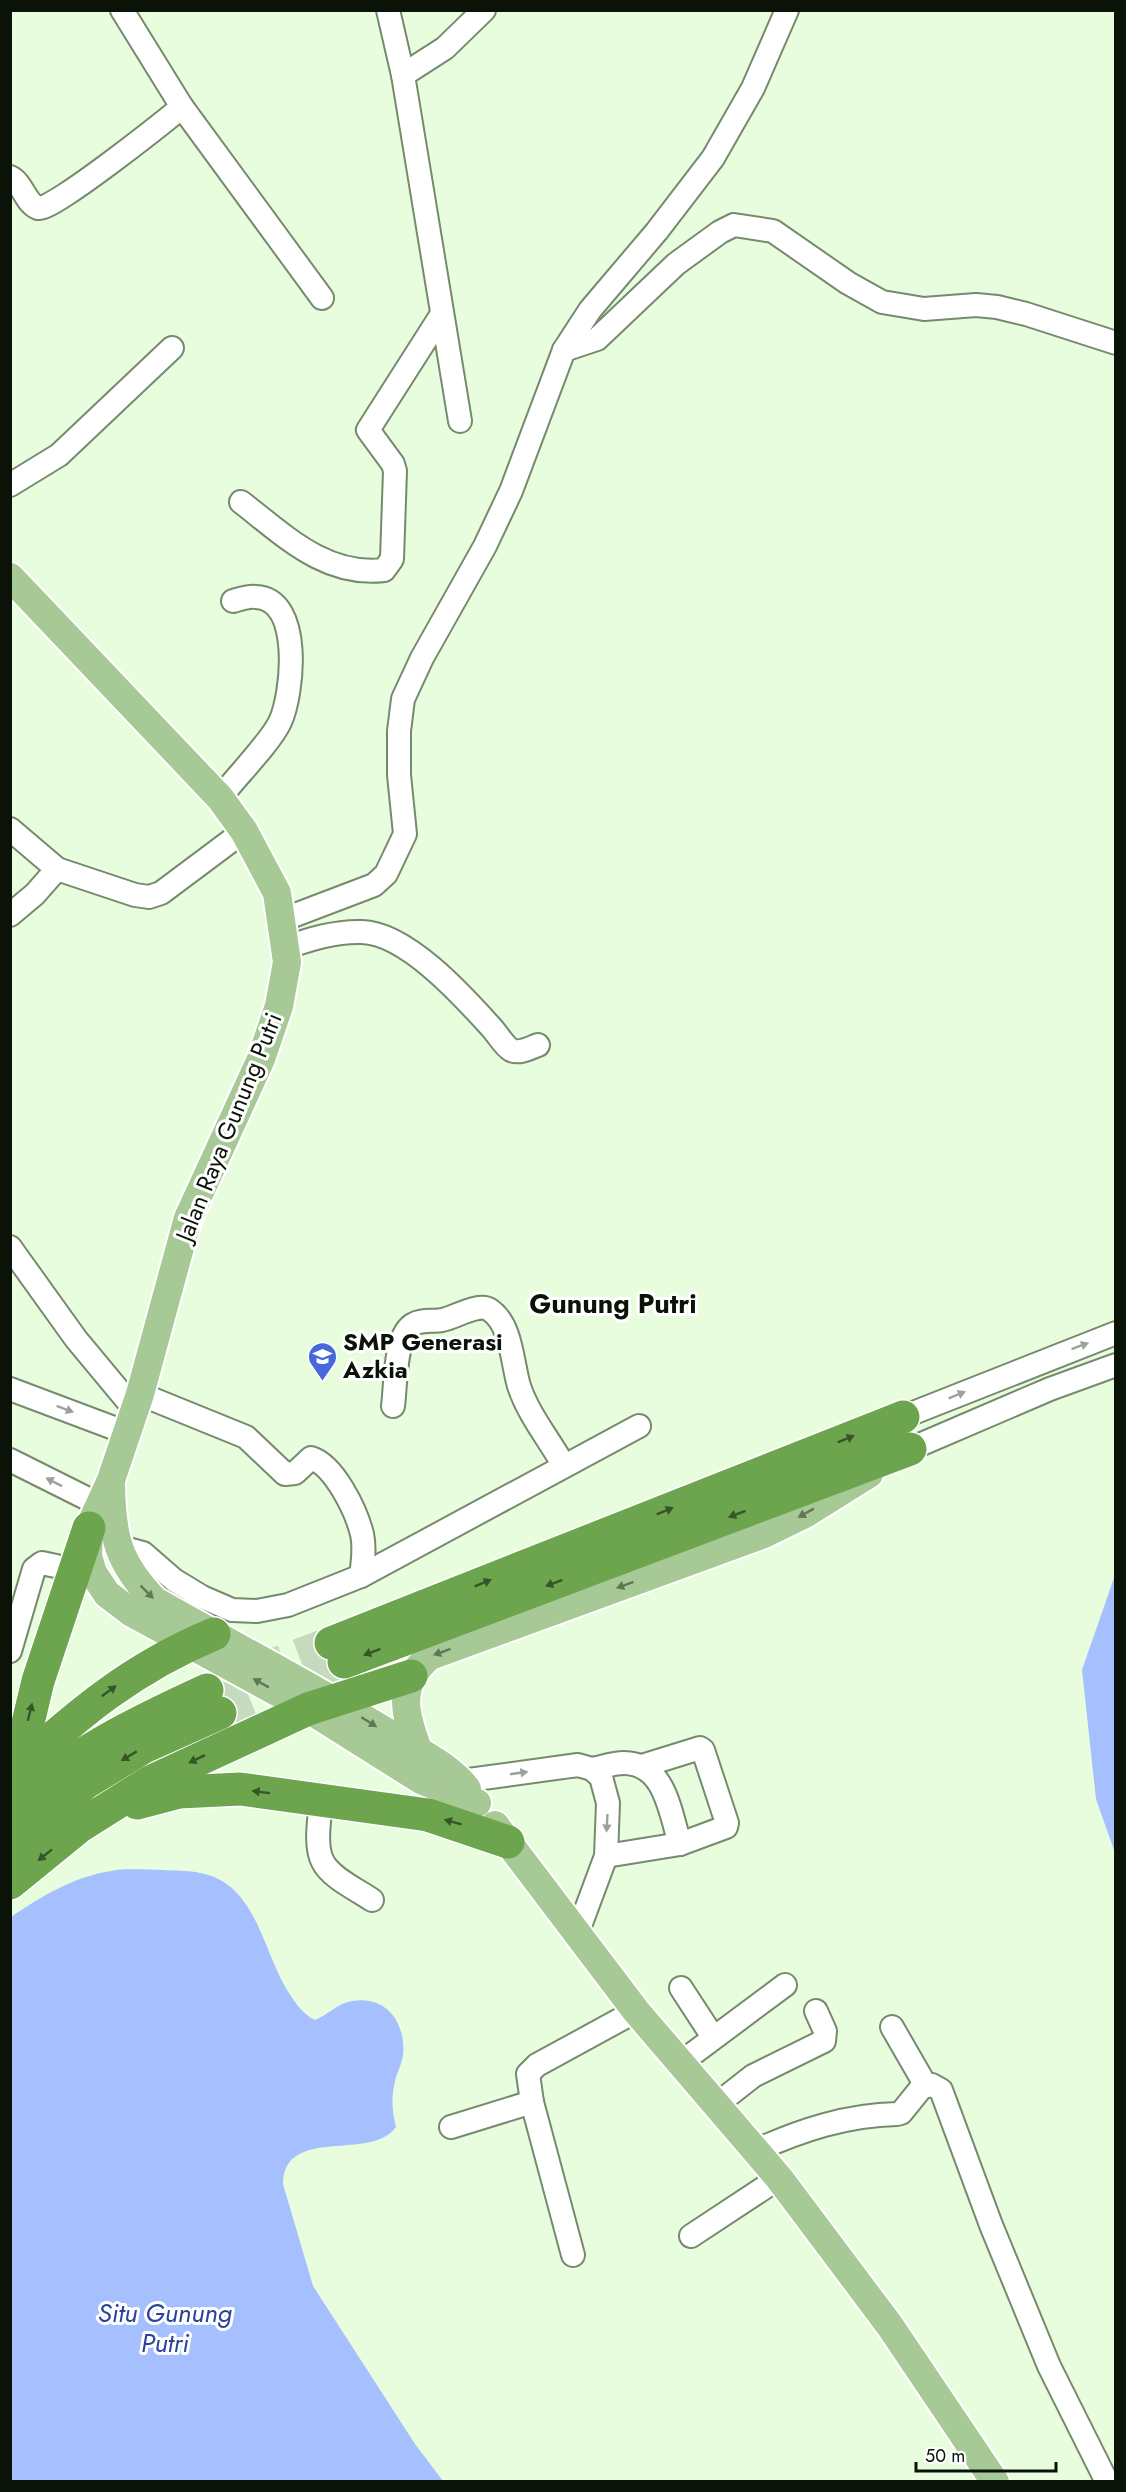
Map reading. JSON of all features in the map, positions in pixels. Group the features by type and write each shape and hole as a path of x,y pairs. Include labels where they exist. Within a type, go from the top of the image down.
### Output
{"highway":[{"path":"903,1417 338,1652 910,1449"},
{"path":"14,1772 38,1681 74,1570 99,1504"},
{"path":"14,1772 51,1737 112,1688 202,1639"},
{"path":"10,1883 80,1827 150,1782 321,1704 411,1676"},
{"path":"10,1808 78,1756 131,1725 214,1701 144,1748 85,1783 10,1848"},
{"path":"80,1827 136,1803 179,1792 240,1789 428,1815 508,1842"}],"main road":[{"name":"Jalan Raya Gunung Putri","path":"10,577 220,798 244,831 277,893 287,962 279,1006 261,1059 188,1218 134,1412 99,1504"},
{"path":"419,1752 407,1722 406,1690 411,1676 430,1656 764,1534 805,1514 910,1449"},
{"path":"99,1504 135,1581 202,1639"},
{"path":"99,1504 88,1556 93,1573 107,1594 132,1613 202,1639 321,1704 419,1752 469,1792 636,2011 679,2064 779,2178 890,2326 995,2481"},
{"path":"321,1704 421,1780 469,1792"}],"street":[{"path":"122,10 182,106 322,298"},
{"path":"388,10 403,75 460,421"},
{"path":"403,75 445,48 484,10"},
{"path":"284,934 374,885 386,874 397,855 405,834 399,775 399,731 404,699 422,658 485,546 511,491 564,350 590,310 664,222 713,158 753,88 786,10"},
{"path":"10,177 16,179 33,204 39,208 45,208 71,192 182,106"},
{"path":"564,350 597,339 676,264 720,232 734,225 773,231 848,284 882,302 924,309 976,305 997,308 1026,314 1116,343"},
{"path":"241,502 315,558 367,572 384,570 392,559 395,471 390,458 368,430 442,314"},
{"path":"10,485 59,455 172,348"},
{"path":"220,798 279,725 287,704 291,681 291,641 282,615 263,598 233,601"},
{"path":"10,829 57,869 135,895 149,897 161,893 244,831"},
{"path":"10,915 35,894 57,869"},
{"path":"284,934 319,936 363,932 389,939 423,961 490,1026 509,1049 516,1052 538,1045"},
{"path":"10,1247 76,1339 134,1412"},
{"path":"393,1406 399,1345 413,1324 443,1320 483,1307 490,1310 507,1335 526,1405 564,1466"},
{"path":"903,1417 1044,1359 1116,1333"},
{"path":"910,1449 1050,1389 1116,1365"},
{"path":"10,1389 134,1412 246,1437 285,1474 295,1473 311,1458 327,1466 353,1508 362,1535 362,1576"},
{"path":"117,1546 143,1553 174,1580 202,1598 232,1610 257,1611 288,1605 362,1576 639,1426"},
{"path":"10,1460 99,1504"},
{"path":"10,1651 33,1569 42,1563 74,1570"},
{"path":"606,1856 680,1844 726,1827 727,1823 703,1750 696,1747 642,1766"},
{"path":"469,1792 563,1766 592,1769 624,1763 642,1766 657,1777 680,1844"},
{"path":"577,1934 606,1856 608,1803 601,1777 592,1769"},
{"path":"321,1800 322,1861 333,1873 372,1900"},
{"path":"679,2064 785,1985"},
{"path":"681,1988 713,2037"},
{"path":"573,2255 527,2077 530,2071 636,2011"},
{"path":"716,2105 753,2076 824,2041 825,2031 816,2011"},
{"path":"892,2027 926,2085"},
{"path":"755,2151 804,2130 856,2116 902,2113 917,2090 926,2085 936,2087 945,2095 991,2225 1049,2366 1107,2481"},
{"path":"451,2127 532,2102"},
{"path":"691,2236 779,2178"}],"water":[{"path":"1115,1575 1115,1853 1096,1799 1082,1670"},
{"name":"Situ Gunung Putri","path":"130,1869 186,1871 219,1879 234,1890 246,1904 287,1990 299,2007 310,2017 315,2020 342,2004 364,2000 384,2007 397,2022 403,2043 403,2055 393,2093 396,2127 384,2137 368,2142 313,2149 298,2155 287,2166 283,2184 313,2286 415,2444 443,2481 11,2481 11,1917 46,1895 97,1874"}],"tunnel":[{"path":"207,1690 331,1643"},
{"path":"220,1713 344,1662"}],"place":[{"name":"SMP Generasi Azkia","path":"322,1382"}],"district":[{"name":"Gunung Putri","path":"613,1304"}]}
